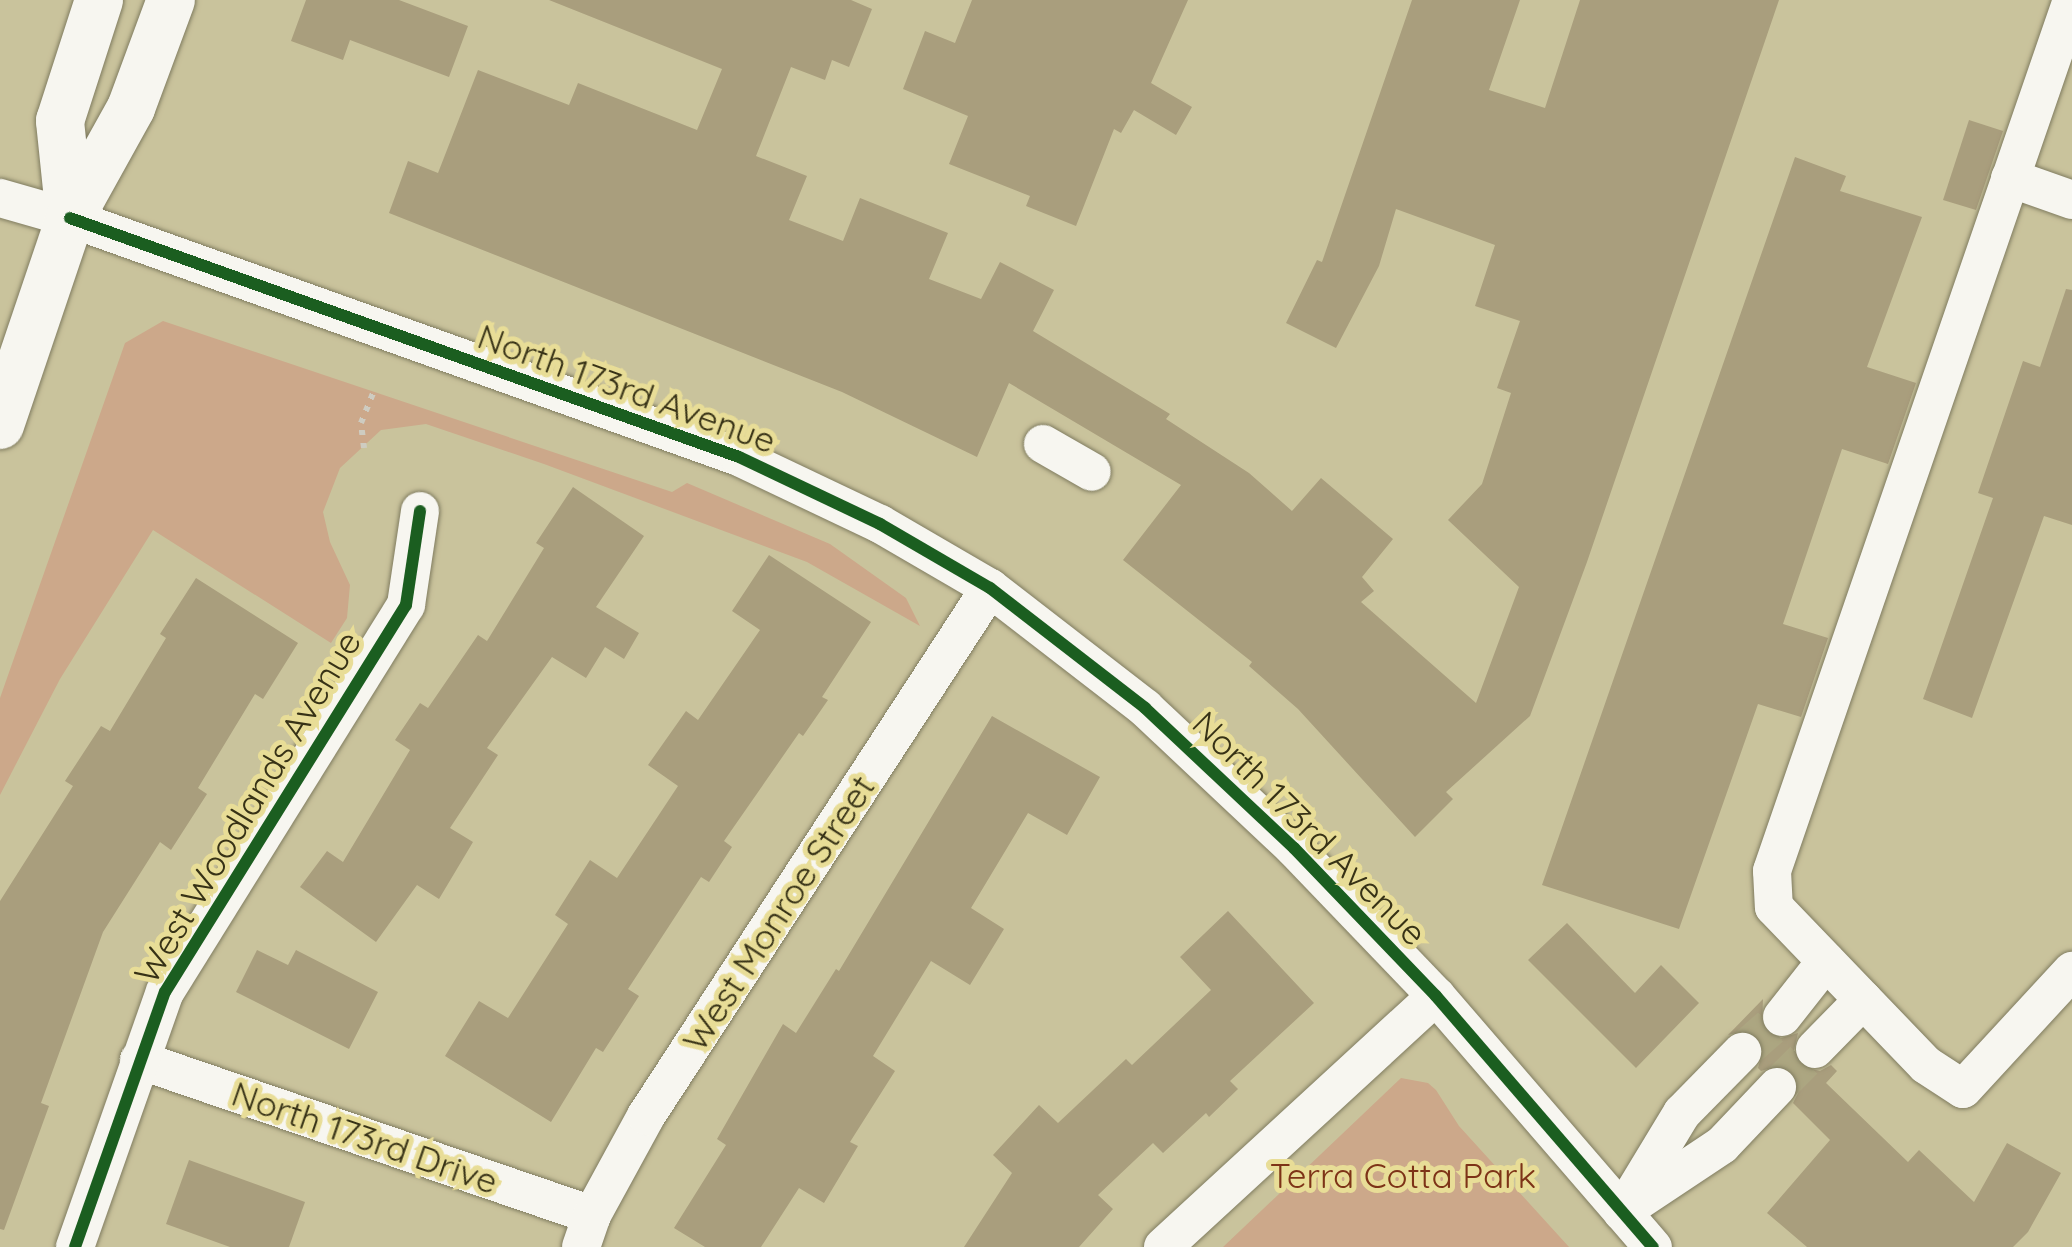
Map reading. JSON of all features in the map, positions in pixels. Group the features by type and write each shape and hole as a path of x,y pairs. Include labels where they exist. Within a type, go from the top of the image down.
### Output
{"main road":[{"path":"70,218 60,121 99,0"},
{"path":"0,425 70,218 131,108 170,0"}],"street":[{"path":"2072,0 1772,871 1774,907 1926,1066 1963,1088 2072,971"},
{"path":"2010,178 2072,200"},
{"name":"North 173rd Avenue","path":"0,198 70,218 739,457 880,524 990,588 1145,708 1294,848 1436,996 1654,1247"},
{"path":"1044,444 1092,472"},
{"name":"West Woodlands Avenue","path":"75,1247 165,992 406,605 420,511"},
{"name":"West Monroe Street","path":"586,1231 646,1116 990,588"},
{"path":"1782,1017 1826,960"},
{"path":"1163,1247 1436,996"},
{"path":"1815,1050 1864,1000"},
{"path":"1622,1212 1682,1113 1742,1052"},
{"name":"North 173rd Drive","path":"138,1060 586,1231"},
{"path":"1622,1212 1722,1145 1777,1087"}],"path":[{"path":"364,448 360,423 375,388"}],"green space":[{"path":"163,321 672,492 687,483 830,544 906,598 920,626 807,562 544,464 426,424 381,430 340,468 323,512 330,542 350,585 347,618 331,643 153,530 60,679 0,795 0,698 125,343"},
{"name":"Terra Cotta Park","path":"1401,1078 1428,1083 1436,1090 1459,1126 1569,1247 1223,1247"}],"building":[{"path":"306,0 399,0 468,26 449,77 350,40 343,60 291,41"},
{"path":"549,0 851,0 872,9 849,67 832,60 825,80 791,67 756,156 807,176 789,220 843,241 860,198 948,233 929,279 981,299 1000,262 1054,290 1033,331 1170,414 1166,419 1249,473 1292,511 1321,478 1393,539 1362,577 1374,591 1361,602 1476,703 1519,587 1448,520 1482,484 1511,393 1497,388 1520,321 1475,306 1495,245 1396,209 1379,266 1336,348 1286,323 1317,260 1322,262 1412,0 1520,0 1489,90 1545,108 1580,0 1779,0 1587,562 1530,716 1446,792 1453,799 1415,837 1298,709 1249,666 1252,662 1123,560 1181,485 1009,383 977,457 842,392 389,213 408,161 438,173 478,70 569,105 578,83 697,130 722,69"},
{"path":"972,0 1188,0 1151,83 1192,107 1176,135 1134,110 1121,133 1114,129 1076,226 1026,206 1030,196 949,164 968,116 903,89 925,31 955,43"},
{"path":"1969,120 2003,131 1976,210 1943,200"},
{"path":"1795,157 1846,176 1840,191 1922,217 1867,367 1916,383 1888,464 1842,449 1783,624 1828,638 1801,717 1758,704 1679,929 1542,885"},
{"path":"2066,289 2072,290 2072,525 2044,516 1972,718 1923,699 1993,498 1978,493 2023,361 2040,367"},
{"path":"573,487 644,536 596,607 639,633 624,659 605,647 586,678 552,657 487,748 498,755 450,828 473,842 439,899 417,885 376,942 300,887 327,851 343,862 410,750 395,740 420,703 428,708 478,635 487,641 544,548 536,543"},
{"path":"769,555 871,622 822,697 828,700 803,736 799,733 724,841 732,847 709,882 701,877 628,989 639,996 603,1052 596,1048 551,1122 445,1056 479,1001 508,1018 568,924 555,915 590,860 617,878 678,786 648,765 686,711 698,720 760,630 732,611"},
{"path":"196,578 298,643 263,699 255,694 198,788 207,794 171,850 160,842 103,932 41,1103 49,1106 4,1230 0,1229 0,901 73,786 65,781 101,726 110,731 166,638 160,634"},
{"path":"992,716 1100,777 1067,835 1028,813 971,908 1004,929 970,985 931,961 873,1056 895,1071 850,1142 858,1146 824,1203 799,1188 761,1247 705,1247 674,1228 726,1145 717,1139 783,1024 796,1033 836,969 839,971"},
{"path":"1228,911 1314,1003 1230,1081 1238,1089 1209,1117 1206,1113 1163,1153 1153,1143 1098,1195 1113,1209 1079,1247 964,1247 1012,1173 993,1155 1039,1105 1058,1123 1126,1059 1132,1065 1211,990 1180,957"},
{"path":"1567,923 1635,993 1661,965 1699,1003 1636,1068 1528,960"},
{"path":"257,950 288,965 296,950 378,992 349,1049 236,992"},
{"path":"1763,999 1762,1026 1778,1039 1798,1033 1793,1054 1800,1066 1820,1071 1831,1065 1837,1071 1826,1083 1908,1162 1919,1150 1974,1202 2007,1143 2061,1173 2028,1232 2013,1247 1807,1247 1767,1213 1830,1140 1793,1103 1799,1091 1793,1071 1781,1065 1761,1071 1758,1068 1764,1047 1758,1037 1747,1030 1728,1035"},
{"path":"189,1160 305,1202 289,1247 230,1247 166,1224"}],"tunnel":[{"path":"1742,1052 1782,1017"},
{"path":"1777,1087 1815,1049"}],"cycle path":[{"path":"70,218 739,457 880,524 990,588 1145,708 1294,848 1436,996 1653,1247"},
{"path":"75,1247 165,992 406,605 420,511"}]}
